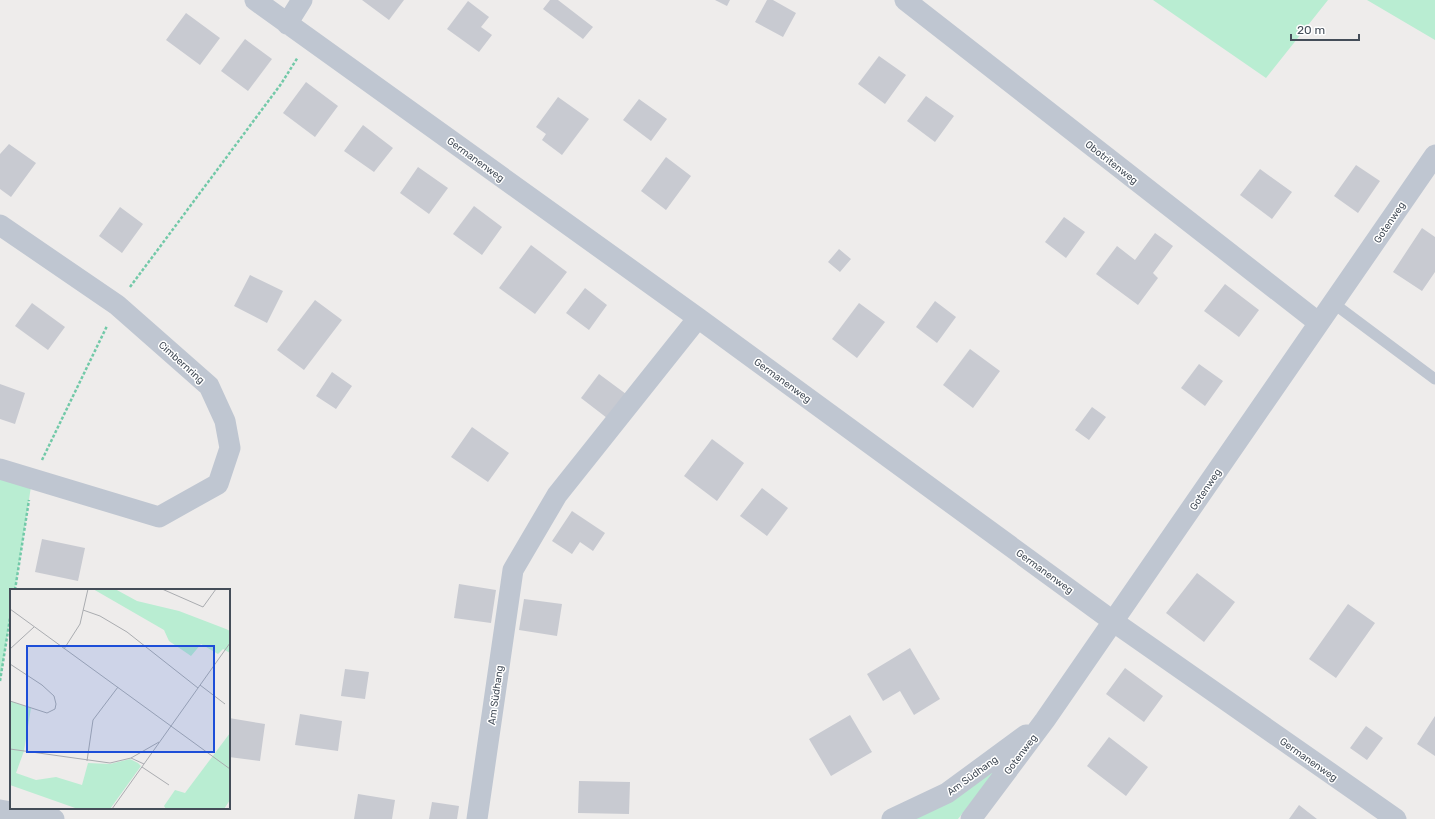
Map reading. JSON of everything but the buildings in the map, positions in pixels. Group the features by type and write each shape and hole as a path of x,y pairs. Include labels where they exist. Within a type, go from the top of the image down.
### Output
{"street":[{"name":"Germanenweg","path":"255,0 698,318 1114,622 1396,819"},
{"path":"287,24 302,0"},
{"name":"Obotritenweg","path":"906,0 1319,323"},
{"name":"Gotenweg","path":"971,819 1046,720 1435,155"},
{"name":"Cimbernring","path":"0,225 117,305 209,386 225,421 230,448 218,484 159,517 0,469"},
{"name":"Am Südhang","path":"477,819 513,570 557,495 698,318"},
{"name":"Am Südhang","path":"892,819 947,793 1046,720"},
{"path":"0,810 54,819"}],"lane":[{"path":"1333,304 1435,379"}],"path":[{"path":"0,681 10,618"}],"green space":[{"path":"1153,0 1328,0 1266,78"},
{"path":"1367,0 1435,0 1435,40"},
{"path":"0,469 32,480 15,589 10,589 10,618 0,681"},
{"path":"1002,763 958,819 908,819"}]}
